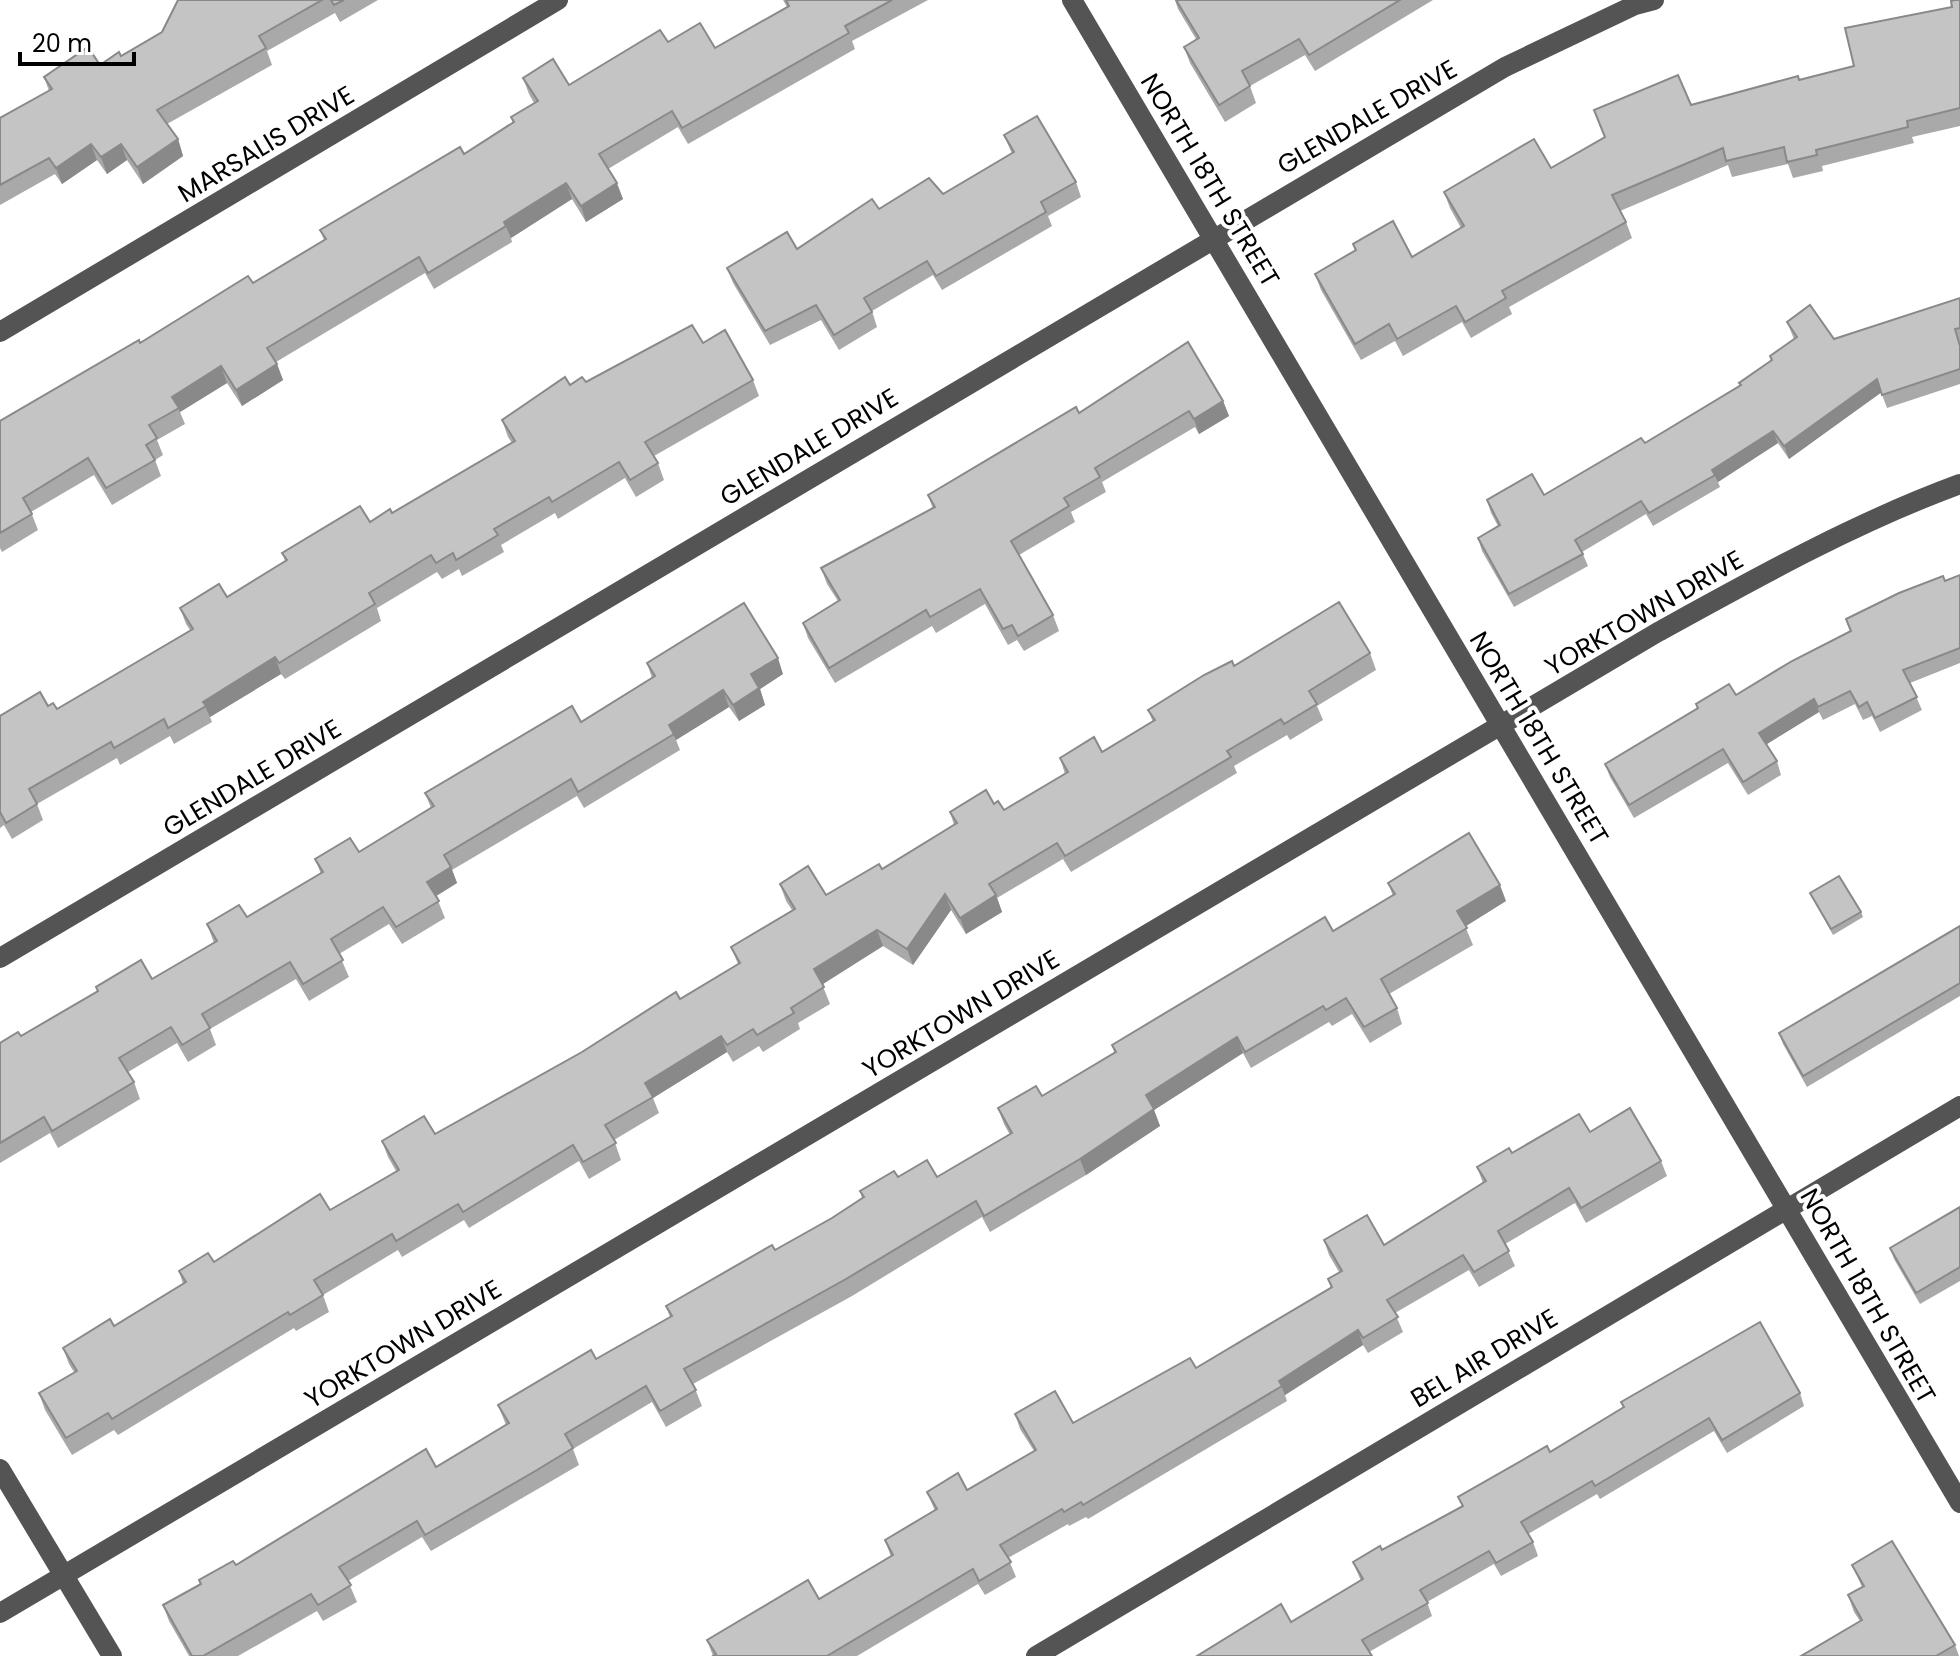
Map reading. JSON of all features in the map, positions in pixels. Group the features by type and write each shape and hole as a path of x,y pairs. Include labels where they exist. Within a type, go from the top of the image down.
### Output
{"street":[{"name":"MARSALIS DRIVE","path":"0,332 558,0"},
{"name":"NORTH 18TH STREET","path":"1072,0 1215,237 1960,1503"},
{"name":"GLENDALE DRIVE","path":"0,958 1505,67 1635,5 1654,0"},
{"name":"YORKTOWN DRIVE","path":"0,1613 1501,725 1786,562 1921,498 1960,484"},
{"name":"BEL AIR DRIVE","path":"1036,1656 1960,1106"},
{"path":"0,1469 112,1656"}],"building":[{"path":"178,0 322,0 259,36 266,48 157,110 178,139 137,167 121,144 101,157 91,144 56,168 49,158 0,185 0,118 52,89 44,77 88,47 100,65 119,52 121,56 162,32"},
{"path":"786,0 892,0 845,26 849,33 682,128 672,111 599,154 617,183 581,206 566,183 504,222 506,226 428,273 419,257 267,348 277,364 236,390 221,366 172,397 179,408 149,425 157,438 146,445 155,460 106,488 88,458 23,498 32,514 0,533 0,421 139,340 140,343 248,276 253,283 326,239 320,230 460,147 464,154 514,122 511,117 538,101 523,78 553,59 569,85 660,30 668,42 700,23 715,48 789,6"},
{"path":"1176,0 1400,0 1309,55 1299,39 1242,71 1250,86 1219,105 1184,47 1199,38"},
{"path":"1960,0 1960,108 1907,121 1908,127 1816,150 1817,155 1787,162 1784,147 1726,161 1723,148 1612,195 1626,222 1502,291 1506,298 1465,322 1456,306 1397,339 1389,324 1355,344 1315,274 1356,250 1353,244 1393,221 1412,257 1464,226 1444,192 1534,139 1551,168 1605,137 1594,110 1678,75 1691,105 1798,76 1799,80 1854,66 1845,28 1952,7 1951,1"},
{"path":"1037,116 1076,182 1041,202 1046,212 936,276 927,261 864,298 872,312 834,335 816,305 765,331 727,268 787,232 797,249 872,199 879,209 929,178 943,194 1014,152 1004,135"},
{"path":"1960,298 1960,328 1955,329 1960,346 1960,369 1882,395 1877,379 1784,446 1773,431 1712,470 1715,475 1649,513 1641,501 1575,540 1583,554 1509,594 1478,538 1500,525 1487,500 1532,474 1544,495 1641,438 1645,443 1741,385 1739,383 1772,360 1770,356 1797,337 1787,322 1810,305 1834,339"},
{"path":"692,325 703,343 725,330 753,380 645,442 658,463 630,480 619,462 552,502 549,497 494,529 498,535 456,560 453,553 436,563 431,555 369,593 375,604 279,663 275,657 203,702 206,706 168,728 164,719 114,748 111,742 29,789 37,804 6,823 0,812 0,716 40,692 48,706 53,703 57,709 193,629 180,608 219,584 227,597 287,560 282,553 360,506 370,522 390,509 392,513 515,441 502,420 565,377 570,385 582,377 586,382"},
{"path":"1188,342 1223,401 1194,419 1189,411 1095,468 1100,477 1064,498 1069,506 1011,541 1053,615 1018,636 1012,625 1003,629 980,589 930,617 926,610 829,668 803,623 840,600 821,568 935,507 928,495 1076,407 1079,413"},
{"path":"1960,575 1960,648 1903,670 1917,697 1875,718 1867,702 1859,707 1850,691 1818,707 1814,699 1759,733 1777,761 1743,782 1723,749 1629,805 1605,764 1698,708 1696,704 1729,684 1736,695 1792,661 1851,631 1846,619 1943,576 1945,581"},
{"path":"1339,602 1370,653 1309,691 1317,704 1284,724 1281,719 1227,751 1231,757 1065,856 1057,843 989,884 996,895 960,918 945,894 907,949 877,930 814,969 824,987 791,1008 794,1013 757,1035 753,1029 727,1045 721,1036 645,1083 653,1097 605,1125 616,1143 583,1162 573,1145 463,1212 458,1204 396,1241 392,1234 314,1280 323,1295 290,1315 288,1312 112,1419 108,1413 66,1438 39,1393 77,1371 63,1348 110,1319 114,1326 186,1282 179,1271 208,1253 214,1262 320,1194 330,1210 399,1170 382,1141 424,1116 435,1134 582,1052 676,992 680,999 740,963 731,947 795,909 780,884 808,866 826,895 879,864 882,869 957,823 950,812 986,790 994,804 998,801 1004,810 1068,772 1060,758 1094,737 1102,752 1155,720 1148,710 1204,675 1232,661 1234,666"},
{"path":"744,603 778,658 751,674 759,688 733,705 723,690 669,725 674,734 578,792 571,779 444,855 451,867 427,882 439,901 396,927 383,907 331,939 343,960 303,984 290,962 202,1014 210,1028 182,1045 171,1027 119,1058 134,1082 52,1131 44,1117 0,1143 0,1043 18,1032 21,1036 98,991 96,987 141,960 152,979 217,941 207,924 239,905 247,917 323,872 315,859 350,838 359,852 434,806 425,793 572,706 581,722 655,676 647,663"},
{"path":"1469,833 1500,885 1457,911 1467,928 1381,979 1397,1008 1364,1027 1346,998 1326,1010 1323,1006 1245,1052 1237,1037 1146,1095 1154,1109 1080,1159 984,1216 976,1201 846,1279 684,1369 696,1390 660,1411 646,1386 565,1434 573,1448 537,1470 425,1535 417,1521 339,1567 351,1585 318,1605 311,1594 203,1656 192,1656 163,1605 201,1584 199,1580 233,1561 236,1565 426,1449 436,1467 509,1423 498,1405 591,1350 596,1359 672,1316 666,1306 772,1245 775,1250 832,1218 864,1197 860,1191 894,1171 898,1177 927,1160 937,1177 1012,1133 998,1108 1036,1086 1042,1096 1116,1052 1112,1045 1325,917 1333,931 1395,894 1388,883"},
{"path":"1839,876 1861,912 1831,929 1810,893"},
{"path":"1960,926 1960,983 1803,1076 1779,1033"},
{"path":"1630,1108 1661,1161 1581,1208 1569,1188 1498,1231 1509,1251 1474,1272 1463,1255 1387,1300 1398,1317 1363,1338 1358,1330 1279,1381 1282,1386 1083,1505 1081,1502 1064,1512 1062,1509 1000,1545 1011,1562 979,1581 973,1569 827,1656 713,1656 716,1654 707,1640 808,1580 819,1599 893,1555 885,1540 937,1509 927,1492 958,1473 967,1490 1036,1450 1015,1414 1055,1391 1073,1423 1190,1358 1196,1368 1332,1287 1328,1279 1342,1271 1324,1240 1367,1215 1384,1245 1486,1181 1477,1167 1509,1148 1512,1153 1579,1114 1590,1132"},
{"path":"1960,1207 1960,1267 1916,1293 1890,1248"},
{"path":"1760,1322 1800,1393 1722,1440 1709,1418 1595,1486 1592,1481 1521,1522 1533,1542 1496,1563 1489,1551 1420,1590 1428,1603 1362,1640 1372,1656 1197,1656 1281,1604 1291,1622 1363,1579 1353,1562 1380,1546 1382,1550 1463,1506 1458,1497 1547,1446 1550,1452 1624,1407 1621,1402"},
{"path":"1892,1541 1955,1645 1936,1656 1801,1656 1862,1620 1848,1595 1864,1586 1852,1565"}]}
